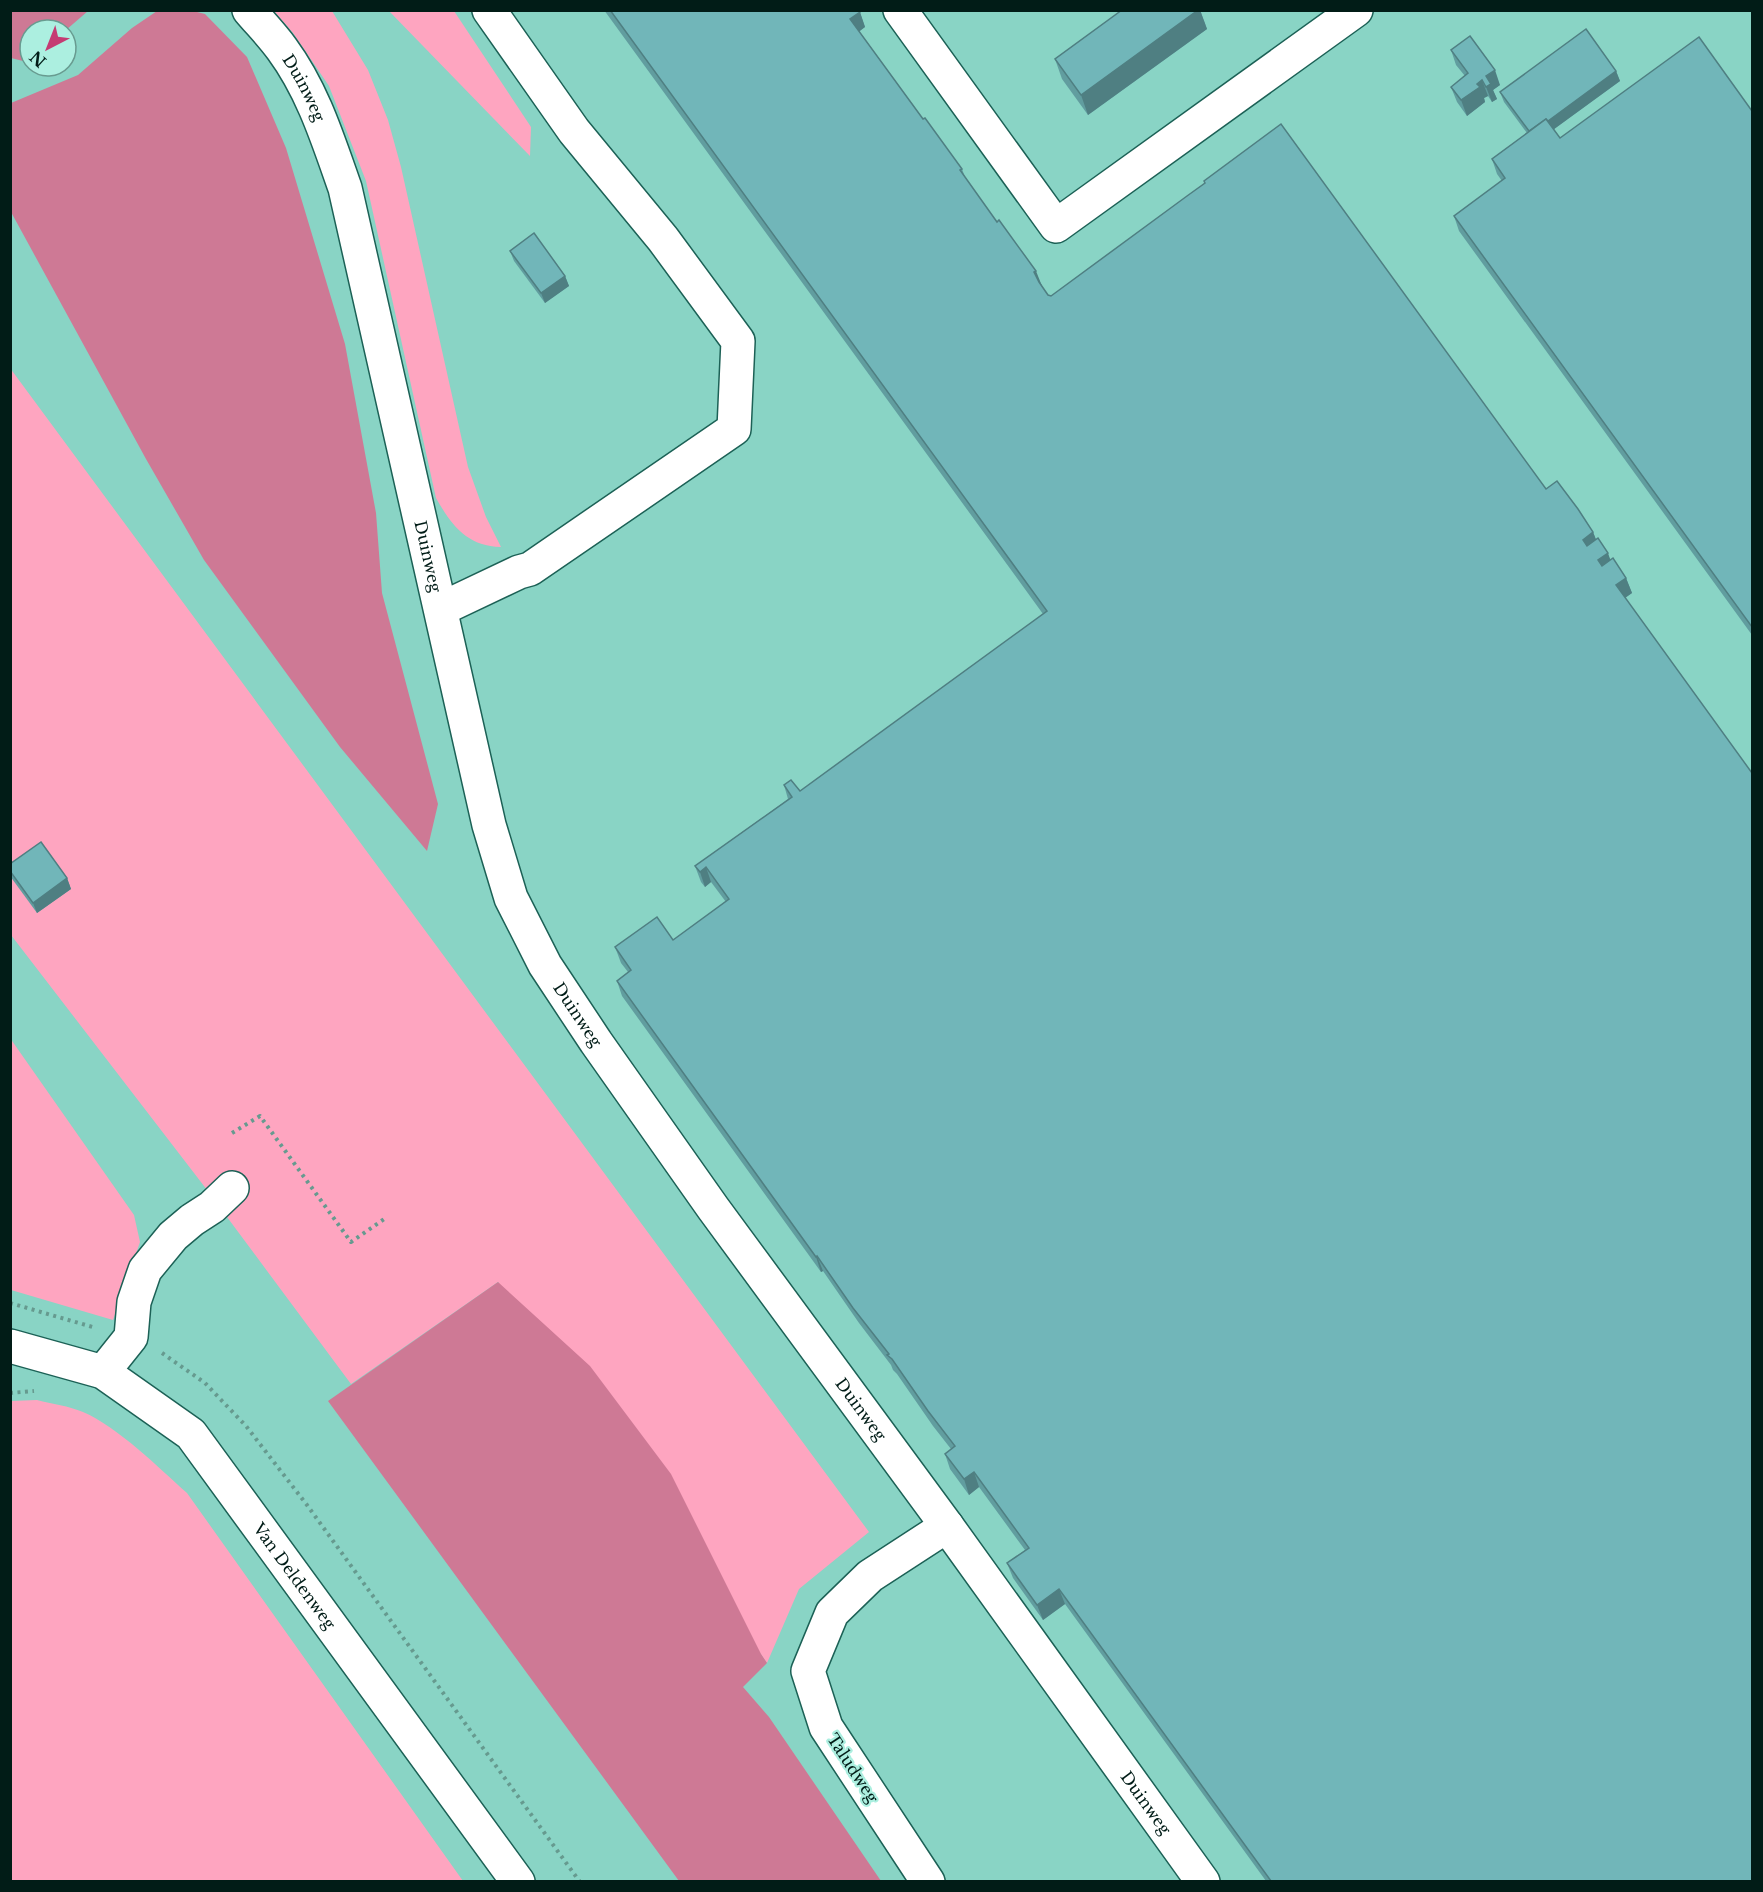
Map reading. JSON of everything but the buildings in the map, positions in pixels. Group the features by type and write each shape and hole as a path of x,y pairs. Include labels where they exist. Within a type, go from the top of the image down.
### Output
{"lane":[{"name":"Duinweg","path":"249,10 282,49 305,85 323,125 345,188 489,825 511,898 545,965 596,1042 713,1208 948,1527 1203,1881"},
{"path":"441,609 530,569 734,429 738,341 663,239 574,131 489,10"},
{"path":"900,10 1056,226 1356,10"},
{"path":"103,1372 131,1337 134,1302 145,1270 173,1236 212,1207 232,1188"},
{"name":"Van Deldenweg","path":"10,1346 103,1372 191,1434 519,1881"},
{"name":"Taludweg","path":"928,1881 826,1727 808,1671 832,1613 870,1576 948,1527"}],"path":[{"path":"232,1133 260,1116 351,1242 387,1217"},
{"path":"10,1393 38,1390"}],"shaded area":[{"path":"11,10 88,11 78,20 18,18 18,60 11,58"},
{"path":"11,11 1752,11 1752,1881 11,1881"},
{"path":"157,11 193,11 205,14 247,57 286,148 345,344 376,513 382,593 438,804 427,851 340,747 204,560 11,212 11,103 71,78 78,78 78,75 132,28"},
{"path":"274,11 332,11 368,70 388,120 401,167 468,467 486,517 501,547 479,543 462,533 436,498 366,181 329,86 293,33"},
{"path":"389,11 454,11 531,127 530,156"},
{"path":"10,368 869,1532 799,1589 767,1663 498,1282 351,1384 204,1186 11,935"},
{"path":"10,1038 134,1215 140,1242 113,1320 11,1290"},
{"path":"498,1282 590,1366 671,1474 767,1663 743,1687 769,1717 881,1881 679,1881 328,1401"},
{"path":"37,1400 78,1410 110,1427 187,1493 463,1881 11,1881 11,1401"}]}
